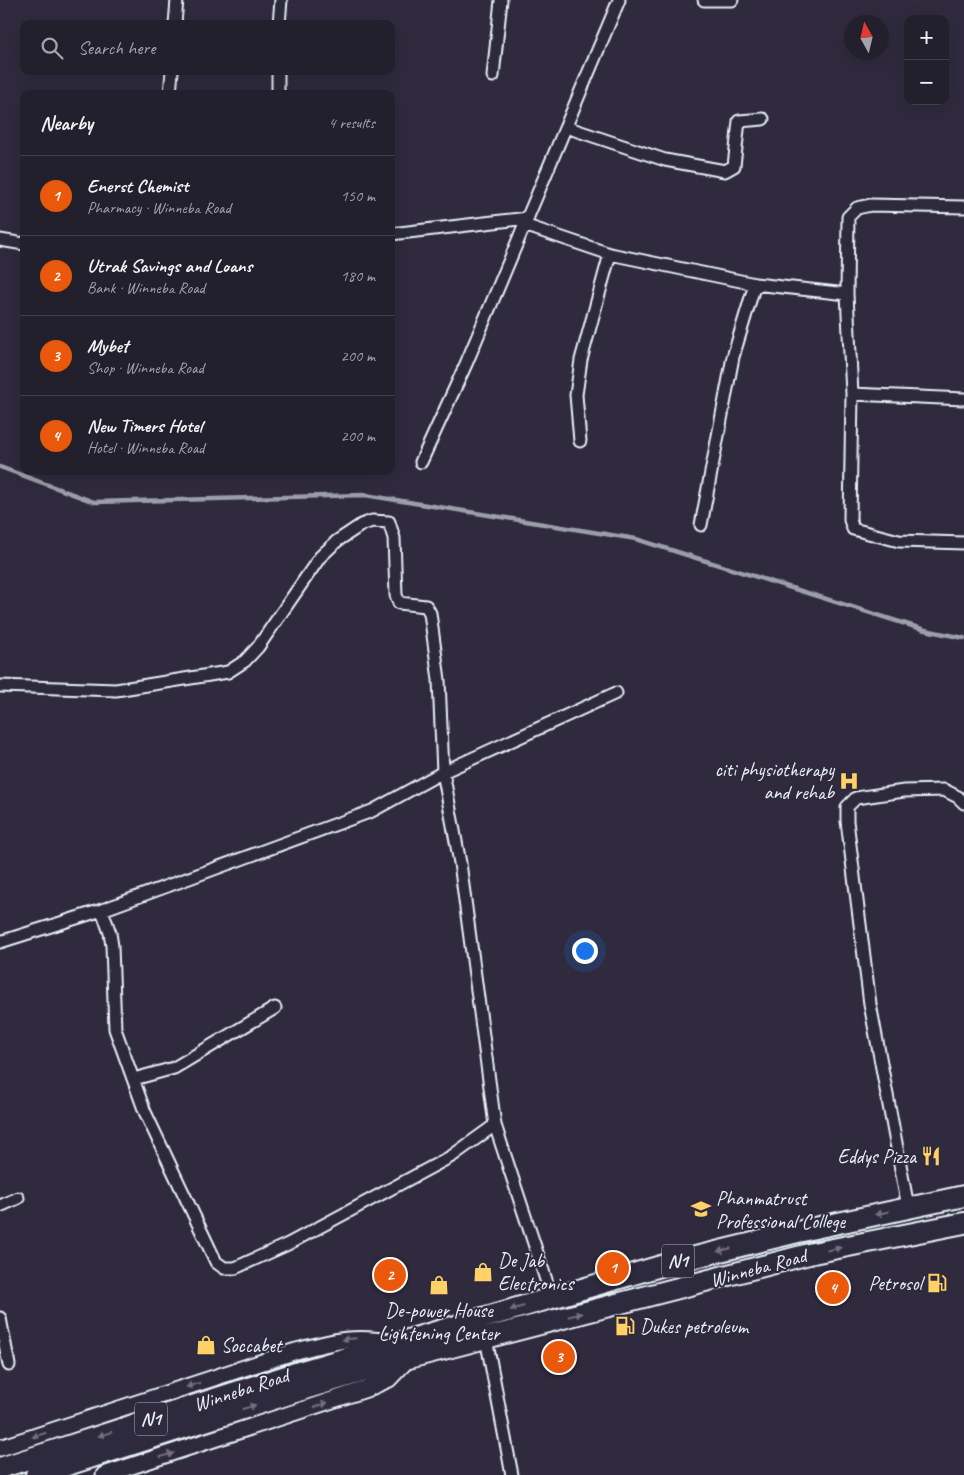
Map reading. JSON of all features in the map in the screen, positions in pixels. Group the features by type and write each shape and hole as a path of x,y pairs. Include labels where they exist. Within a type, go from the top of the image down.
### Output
{"highway":[{"name":"Winneba Road","path":"0,1468 403,1351 552,1298 671,1263 908,1207 964,1196"},
{"name":"Winneba Road","path":"403,1351 486,1338 813,1253 964,1223"},
{"name":"Winneba Road","path":"36,1475 305,1379"}],"main road":[{"name":"Winneba Road","path":"0,1448 293,1352 342,1339 369,1338 403,1351 389,1379 366,1389 104,1475"}],"street":[{"path":"175,20 176,0"},
{"path":"278,20 281,0"},
{"path":"493,76 501,0"},
{"path":"420,462 466,364 620,0"},
{"path":"704,0 732,0"},
{"path":"170,90 172,75"},
{"path":"278,75 278,90"},
{"path":"566,127 665,160 725,171 734,166 738,122 763,119"},
{"path":"964,207 871,205 857,208 848,216 847,294 852,394 850,520 853,529 899,541 964,543"},
{"path":"395,234 526,222 610,254 755,284 847,294"},
{"path":"0,240 20,243"},
{"path":"580,441 576,395 581,360 610,254"},
{"path":"701,525 733,357 755,284"},
{"path":"852,394 964,399"},
{"path":"0,686 116,690 228,672 245,661 258,647 320,557 349,531 372,521 383,520 390,522 393,528 396,595 399,603 426,606 430,613 439,680 443,772 460,864 495,1125 552,1298"},
{"path":"0,942 102,910 372,811 443,772 616,693"},
{"path":"908,1207 870,1004 847,821 847,807 856,798 904,791 944,790 958,797 964,803"},
{"path":"102,910 110,933 112,946 114,1029 145,1112 216,1262 224,1268 234,1268 288,1244 452,1156 495,1125"},
{"path":"134,1079 174,1068 275,1008"},
{"path":"0,1206 18,1198"},
{"path":"0,1318 9,1365"},
{"path":"486,1338 512,1475"}],"waterway":[{"path":"0,467 20,474"},
{"path":"21,475 94,502 365,495 636,539 925,630 964,638"}],"place":[{"name":"citi physiotherapy and rehab","path":"849,781"},
{"name":"Eddys Pizza","path":"931,1156"},
{"name":"Phanmatrust Professional College","path":"701,1209"},
{"name":"Enerst Chemist","path":"613,1268"},
{"name":"De Jab Electronics","path":"483,1272"},
{"name":"Utrak Savings and Loans","path":"390,1275"},
{"name":"Petrosol","path":"937,1283"},
{"name":"De-power House Lightening Center","path":"439,1285"},
{"name":"New Timers Hotel","path":"833,1288"},
{"name":"Dukes petroleum","path":"625,1326"},
{"name":"Soccabet","path":"206,1345"},
{"name":"Mybet","path":"559,1357"}]}
